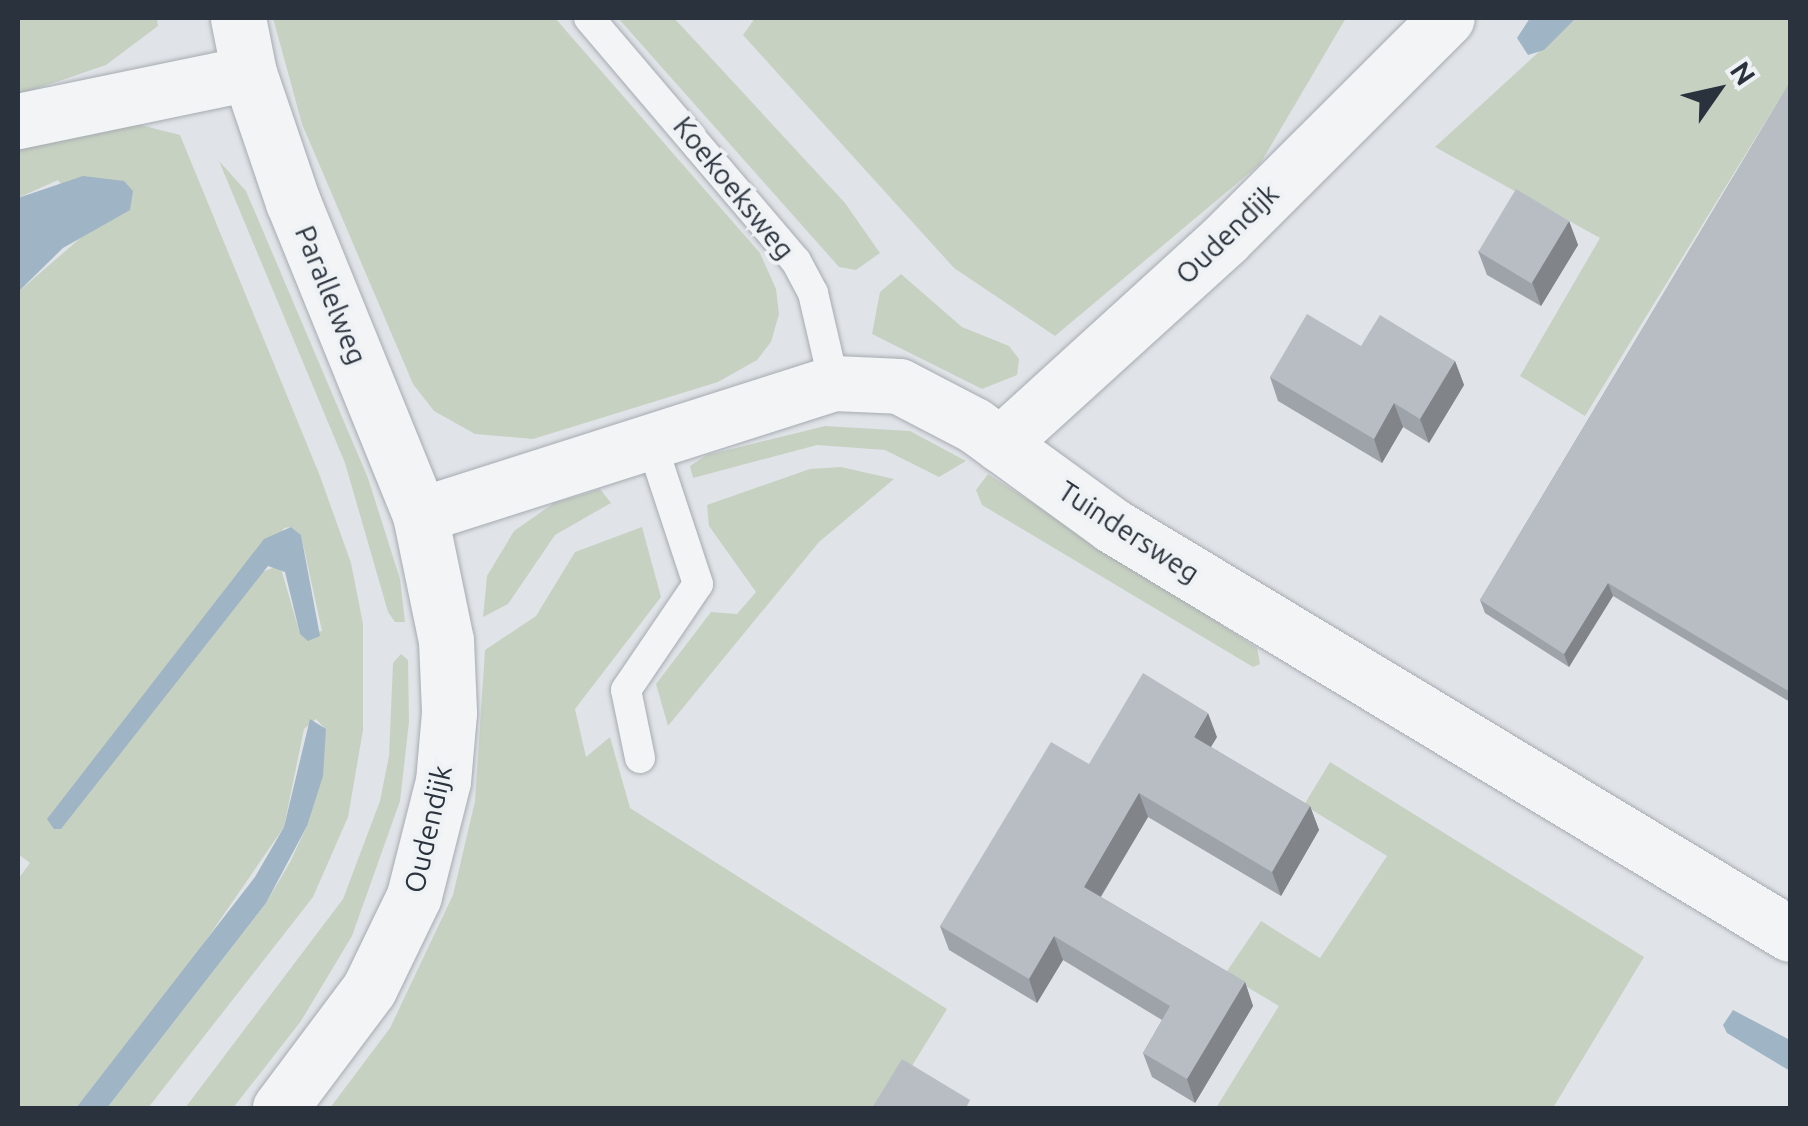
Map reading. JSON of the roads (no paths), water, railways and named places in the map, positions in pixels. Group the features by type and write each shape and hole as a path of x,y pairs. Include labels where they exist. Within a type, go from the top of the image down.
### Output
{"street":[{"name":"Parallelweg","path":"238,18 249,73 299,218 420,515"},
{"name":"Oudendijk","path":"1000,444 1225,239 1447,18"},
{"path":"18,121 249,73"},
{"name":"Tuindersweg","path":"420,515 834,383 899,386 1000,444 1113,526 1790,934"},
{"name":"Oudendijk","path":"280,1108 368,989 414,896 430,846 449,713 446,640 420,515"}],"lane":[{"name":"Koekoeksweg","path":"589,18 786,246 813,293 834,383"},
{"path":"640,758 626,690 698,584 650,439"}],"water":[{"path":"1530,18 1576,18 1544,50 1528,55 1517,38"},
{"path":"83,176 124,181 133,191 130,210 63,248 18,292 18,198"},
{"path":"291,527 301,535 320,636 308,641 300,634 285,572 268,566 61,829 54,829 47,819 264,539"},
{"path":"310,719 326,729 323,776 307,826 266,903 107,1108 76,1108 255,877 284,827"},
{"path":"1733,1010 1790,1040 1790,1071 1727,1033 1723,1025"}]}
